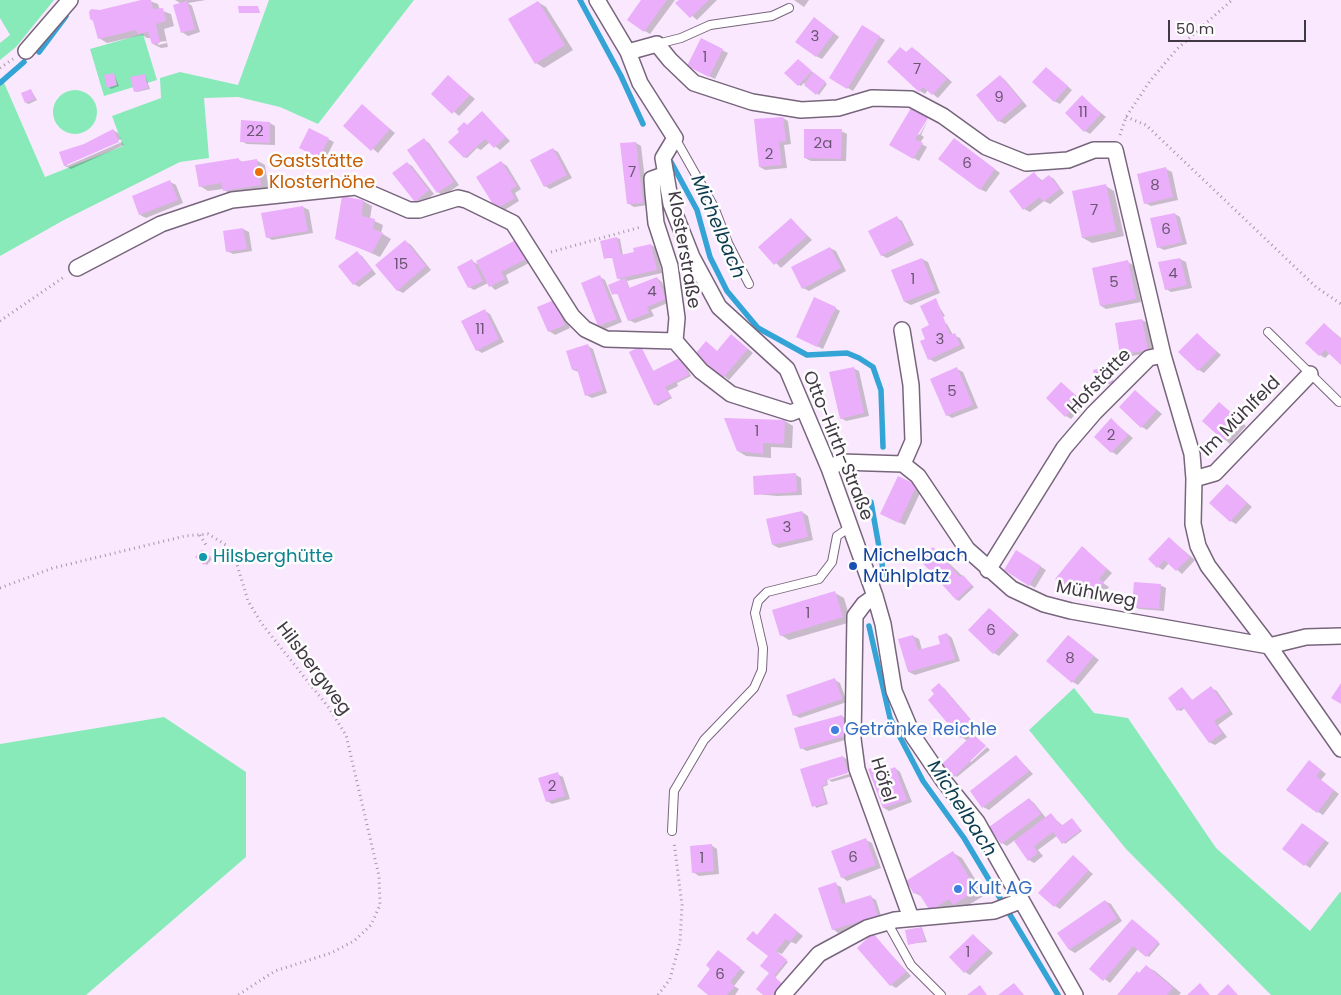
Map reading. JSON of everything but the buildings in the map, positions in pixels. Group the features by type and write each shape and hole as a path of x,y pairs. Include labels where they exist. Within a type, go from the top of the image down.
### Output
{"street":[{"path":"26,51 70,0"},
{"path":"597,0 628,52 640,83 675,138"},
{"path":"628,52 657,44 670,60 694,83 752,102 801,110 838,108 872,98 911,99 943,116 986,147 1026,163 1068,160 1094,150 1115,150 1163,355"},
{"name":"Otto-Hirth-Straße","path":"675,138 663,158 671,204 692,257 719,307 787,369 829,468 875,596 883,624 894,690 913,736 943,780 977,822 1016,904 1075,995"},
{"name":"Klosterstraße","path":"666,174 652,179 656,223 670,266 677,318 675,341"},
{"path":"77,268 161,224 232,200 356,187 409,210 419,210 458,198 513,223 572,316 585,329 606,339 675,341 701,371 731,394 791,413 803,408"},
{"path":"829,468 842,462 903,464 913,441 911,385 902,330"},
{"name":"Im Mühlfeld","path":"1163,355 1192,454 1194,479 1193,524 1198,546 1208,566 1269,646 1341,749"},
{"name":"Hofstätte","path":"988,570 1064,448 1094,413 1149,358 1163,355"},
{"name":"Im Mühlfeld","path":"1194,479 1215,473 1310,374"},
{"name":"Mühlweg","path":"903,464 918,476 967,549 988,570 1012,589 1044,604 1071,611 1269,646 1306,636 1341,636"},
{"name":"Höfel","path":"875,596 864,604 854,616 853,739 857,769 911,918"},
{"path":"783,995 819,954 867,928 911,918 994,911 1016,904"}],"lane":[{"path":"657,44 682,38 710,25 772,16 789,8"},
{"path":"675,138 714,207 728,243 749,284"},
{"path":"1268,332 1339,402"},
{"path":"672,831 674,791 704,740 754,688 762,670 763,648 755,613 758,601 767,592 819,579 832,562 837,536 850,527"},
{"path":"887,922 911,964 941,995"}],"path":[{"path":"1115,150 1126,118 1150,81 1177,49 1232,0"},
{"path":"1126,118 1146,125 1316,287 1341,304"},
{"path":"534,257 656,223"},
{"path":"0,321 77,268"},
{"name":"Hilsbergweg","path":"0,588 53,568 185,536 208,534 226,545 236,561 248,601 262,624 329,708 346,735 379,876 380,905 371,925 354,941 331,954 275,971 238,995"},
{"path":"200,535 206,545"},
{"path":"658,995 670,980 680,942 682,905 672,831"}],"green space":[{"path":"0,0 54,0 16,47 0,60 0,43 10,35 0,18"},
{"path":"269,0 414,0 318,124 280,107 238,97 204,98 209,158 180,162 64,220 0,256 0,79 2,78 45,177 123,146 112,116 161,98 160,78 180,72 238,85"},
{"path":"143,34 157,80 104,96 90,49"},
{"path":"75,90 87,94 93,100 97,112 93,124 87,130 75,134 63,130 57,124 53,112 57,100 63,94"},
{"path":"1074,688 1094,713 1128,718 1216,848 1310,931 1341,893 1341,995 1271,995 1126,849 1029,730"},
{"path":"164,717 246,772 246,857 86,995 0,995 0,744"}],"waterway":[{"name":"Michelbach","path":"580,0 621,76 643,124"},
{"path":"39,52 66,16"},
{"path":"0,83 24,62"},
{"name":"Michelbach","path":"671,162 697,210 710,257 727,291 758,328 807,355 847,353 873,367 881,390 883,447"},
{"name":"Michelbach","path":"871,502 884,575"},
{"name":"Michelbach","path":"869,626 890,718 923,781 964,838 1058,995"}],"place":[{"name":"Gaststätte Klosterhöhe","path":"259,172"},
{"name":"Hilsberghütte","path":"203,557"},
{"name":"Michelbach Mühlplatz","path":"853,566"},
{"name":"Getränke Reichle","path":"835,730"},
{"name":"Kult AG","path":"958,889"}]}
